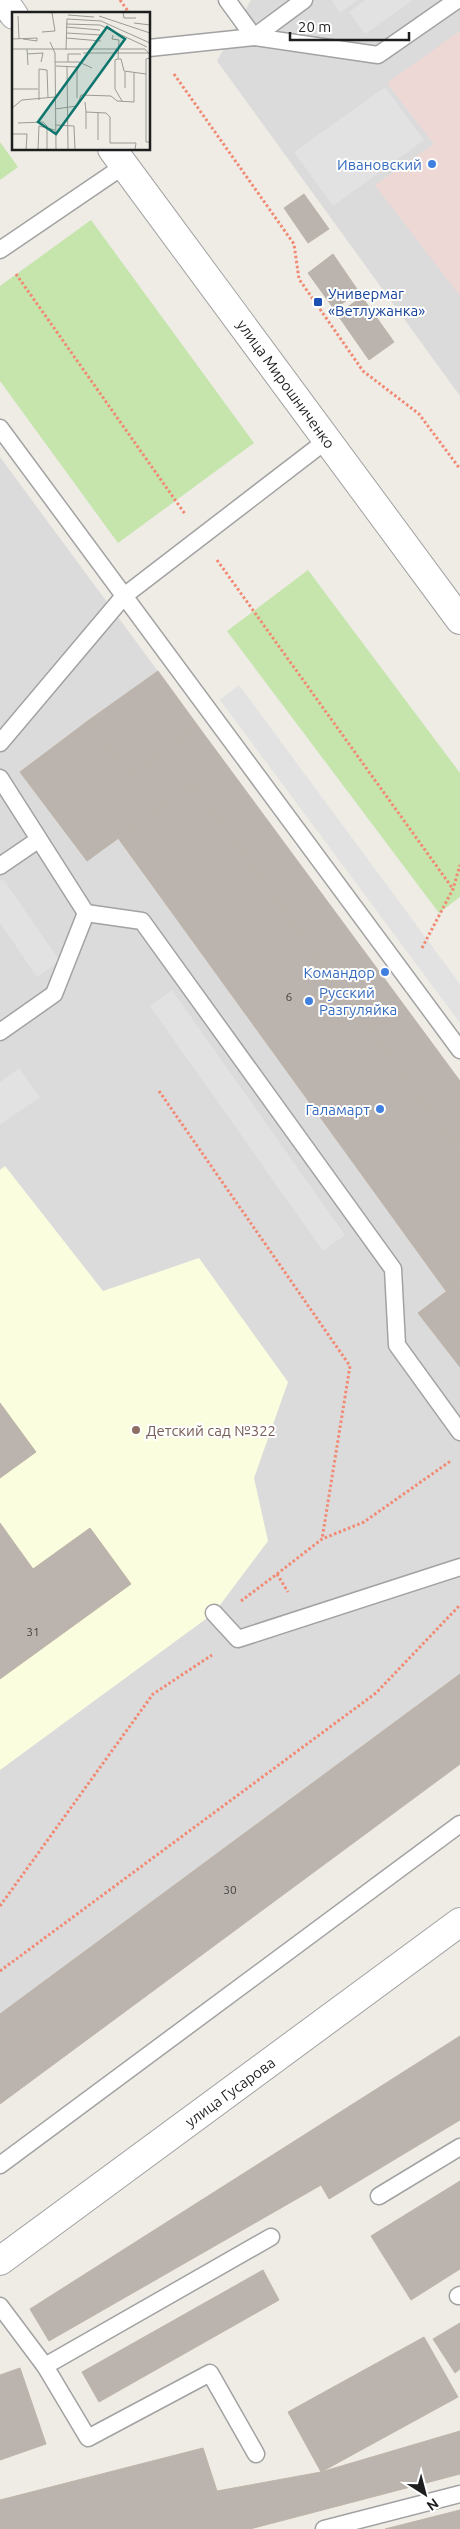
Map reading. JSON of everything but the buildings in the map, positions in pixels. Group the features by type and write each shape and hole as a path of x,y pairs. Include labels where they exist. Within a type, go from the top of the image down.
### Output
{"street":[{"path":"3,0 12,12"},
{"name":"улица Мирошниченко","path":"118,157 460,620"},
{"name":"улица Гусарова","path":"0,2262 460,1922"}],"lane":[{"path":"226,0 254,37"},
{"path":"254,37 304,0"},
{"path":"152,48 254,37 378,55 457,0"},
{"path":"0,250 118,157"},
{"path":"0,428 460,1050"},
{"path":"0,743 124,596 327,440"},
{"path":"0,778 38,840 86,912 142,921 393,1269 397,1345 460,1432"},
{"path":"0,866 38,840"},
{"path":"0,1032 54,994 86,912"},
{"path":"216,1615 238,1639 460,1567"},
{"path":"0,2165 460,1824"},
{"path":"379,2196 460,2147"},
{"path":"45,2366 271,2237"},
{"path":"0,2306 45,2366 88,2438 210,2373 256,2454"},
{"path":"324,2529 460,2494"}],"path":[{"path":"120,0 129,12"},
{"path":"152,48 294,244 299,279 364,371 419,414 460,469"},
{"path":"12,267 201,537 453,889"},
{"path":"406,978 453,889 460,864"},
{"path":"159,1091 350,1366 322,1540"},
{"path":"216,1615 277,1574 322,1540 364,1522 460,1454"},
{"path":"277,1574 304,1619"},
{"path":"0,1972 376,1693 460,1605"},
{"path":"0,1906 153,1694 238,1639"}],"shaded area":[{"path":"251,0 460,0 460,396 217,61"},
{"path":"332,0 358,0 340,13"},
{"path":"365,0 413,0 365,34 349,12"},
{"name":"Ивановский","path":"460,31 460,296 375,185 434,144 387,83"},
{"path":"385,87 424,140 333,206 294,152"},
{"path":"0,457 460,1081 460,1765 0,2104"},
{"path":"239,685 460,984 460,1023 220,700"},
{"path":"3,879 60,961 37,977 0,923 0,881"},
{"path":"172,990 345,1235 323,1251 150,1006"},
{"path":"19,1068 40,1097 0,1125 0,1082"},
{"name":"Детский сад №322","path":"5,1166 103,1291 199,1258 288,1382 254,1478 268,1541 214,1613 0,1770 0,1170"}],"green space":[{"path":"0,142 18,167 0,180"},
{"path":"91,220 254,443 118,543 0,381 0,286"},
{"path":"308,570 460,773 460,897 439,913 227,631"}],"place":[{"name":"Ивановский","path":"432,164"},
{"name":"Универмаг «Ветлужанка»","path":"318,302"},
{"name":"Командор","path":"385,972"},
{"name":"Русский Разгуляйка","path":"309,1001"},
{"name":"Галамарт","path":"380,1109"},
{"name":"Детский сад №322","path":"136,1430"}]}
